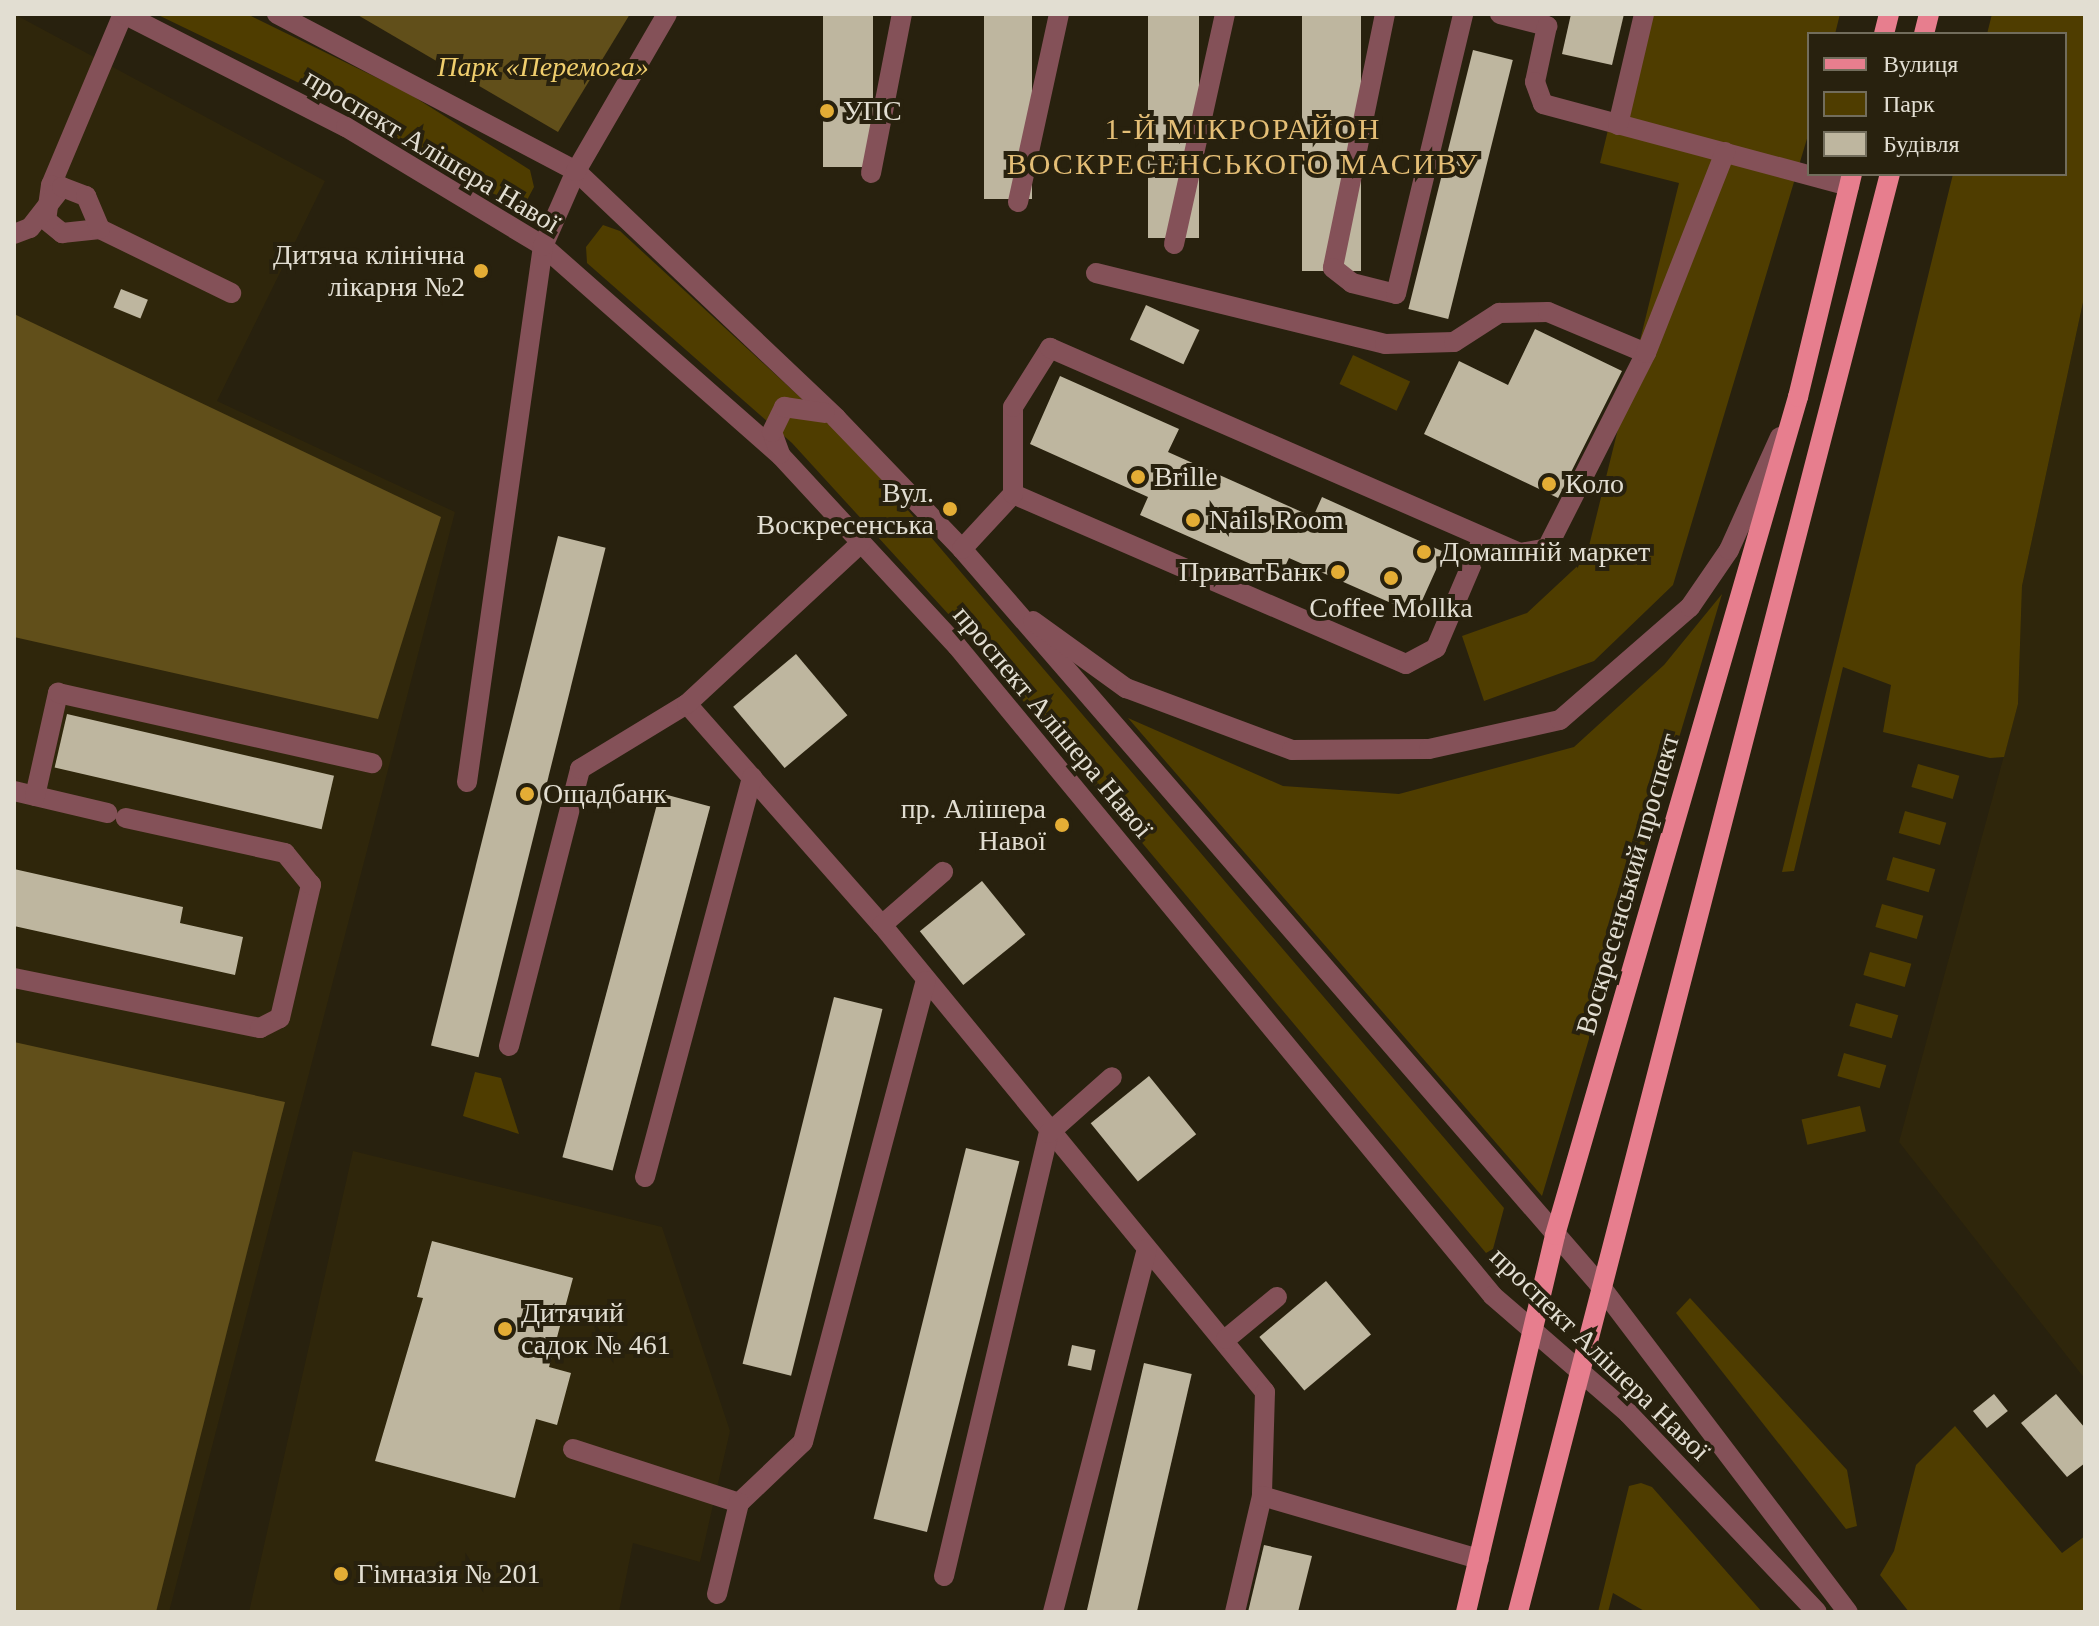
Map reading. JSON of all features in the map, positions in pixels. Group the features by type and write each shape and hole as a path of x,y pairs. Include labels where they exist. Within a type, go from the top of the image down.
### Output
{"main road":[{"path":"1518,1612 1598,1283 1889,176"},
{"name":"Воскресенський проспект","path":"1466,1612 1555,1235 1798,397 1851,180"}],"street":[{"path":"27,230 55,186 124,14"},
{"name":"проспект Алішера Навої","path":"124,14 346,127 543,246 781,456 957,646 1533,1336 1628,1413 1817,1612"},
{"name":"проспект Алішера Навої","path":"277,14 576,171 836,418 962,549 1598,1283 1848,1612"},
{"path":"467,782 543,246 576,171 667,14"},
{"path":"871,173 902,14"},
{"path":"1018,202 1059,14"},
{"path":"1174,244 1225,14"},
{"path":"1385,14 1333,268 1352,283 1396,294 1463,14"},
{"path":"1500,14 1548,20 1536,95 1554,109 1807,170"},
{"path":"1618,125 1644,14"},
{"path":"962,549 1013,494 1013,407 1038,357 1056,348 1483,538 1520,553 1547,548 1646,353 1725,152"},
{"path":"55,186 81,191 100,229"},
{"path":"76,232 91,208"},
{"path":"27,230 76,232 100,229 231,293"},
{"path":"1096,273 1385,344 1454,342 1499,313 1548,312 1646,353"},
{"path":"1008,603 1126,688 1292,750 1429,749 1560,720 1690,607 1729,550 1798,397"},
{"path":"781,456 772,432 784,407 809,405 836,418"},
{"path":"1013,494 1406,664 1436,648 1483,538"},
{"path":"509,1046 580,769 687,704 861,543"},
{"path":"35,796 58,693 372,763"},
{"path":"687,704 882,925 1049,1133 1226,1339 1265,1392 1262,1496 1235,1612"},
{"path":"645,1177 752,777"},
{"path":"14,791 285,853 311,885 280,1018 260,1028 14,978"},
{"path":"882,925 943,872"},
{"path":"717,1594 739,1503 803,1442 926,981"},
{"path":"944,1576 1049,1133 1112,1077"},
{"path":"1053,1612 1147,1249"},
{"path":"1226,1339 1277,1297"},
{"path":"573,1449 739,1503"},
{"path":"1262,1496 1479,1559"}],"shaded area":[{"path":"14,14 325,181 217,401 455,512 169,1612 14,1612"},
{"path":"2085,293 2085,1379 1899,1142 2018,704 2022,586"},
{"name":"Дитячий садок № 461","path":"353,1151 662,1227 730,1431 700,1562 633,1543 619,1612 249,1612"}],"green space":[{"path":"156,14 247,14 408,93 530,170 534,187 526,202 511,205 326,96"},
{"name":"Парк «Перемога»","path":"356,14 630,14 558,132"},
{"path":"1636,14 1840,14 1836,32 1807,32 1807,139 1673,585 1594,661 1484,701 1462,636 1527,613 1586,558 1679,183 1600,163"},
{"path":"1992,14 2085,14 2085,293 2022,586 2018,704 2004,757 1990,758 1883,732 1891,685 1843,667 1794,871 1782,872 1953,176 2067,176 2067,32 1988,32"},
{"path":"603,225 620,231 854,447 1504,1208 1493,1249 1486,1253 972,640 792,443 587,263 586,247"},
{"path":"14,314 441,517 378,719 14,637"},
{"path":"1353,355 1410,382 1397,411 1339,384"},
{"path":"1722,594 1542,1196 1128,718 1283,786 1399,794 1574,747 1664,665"},
{"path":"1918,764 1959,776 1953,799 1911,787"},
{"path":"1905,811 1946,823 1940,845 1899,833"},
{"path":"1893,857 1935,869 1929,892 1886,880"},
{"path":"1882,904 1923,916 1917,939 1875,927"},
{"path":"1870,952 1911,964 1905,987 1863,975"},
{"path":"1856,1003 1898,1015 1892,1038 1849,1026"},
{"path":"14,1042 285,1102 156,1612 14,1612"},
{"path":"1844,1053 1886,1065 1880,1088 1837,1076"},
{"path":"475,1072 501,1078 519,1134 463,1116"},
{"path":"1860,1106 1866,1131 1807,1145 1802,1119"},
{"path":"1690,1298 1847,1470 1857,1526 1846,1529 1676,1313"},
{"path":"1955,1426 2062,1553 2085,1536 2085,1612 1909,1612 1880,1575 1894,1551 1916,1465"},
{"path":"1641,1483 1652,1487 1762,1612 1646,1612 1613,1593 1608,1612 1598,1612 1629,1486"}],"building":[{"name":"УПС","path":"823,14 873,14 873,167 823,167"},
{"path":"984,14 1032,14 1032,199 984,199"},
{"path":"1148,14 1199,14 1199,238 1148,238"},
{"path":"1302,14 1361,14 1361,271 1302,271"},
{"path":"1571,14 1624,14 1612,65 1562,54"},
{"path":"1473,50 1513,60 1448,319 1408,309"},
{"path":"121,289 148,300 140,318 114,308"},
{"path":"1146,305 1199,330 1183,364 1130,339"},
{"path":"1535,329 1622,371 1558,498 1424,434 1459,361 1508,385"},
{"path":"1060,376 1179,429 1168,452 1313,517 1322,497 1444,552 1416,614 1289,558 1280,577 1140,515 1148,497 1030,444"},
{"path":"558,536 606,548 479,1057 431,1045"},
{"path":"796,654 847,715 785,768 733,707"},
{"path":"67,714 334,776 322,829 55,768"},
{"path":"660,793 710,806 613,1171 562,1157"},
{"path":"14,869 183,907 180,923 243,937 235,975 14,926"},
{"path":"982,881 1025,935 963,985 920,931"},
{"path":"834,997 883,1009 791,1376 743,1364"},
{"path":"1149,1076 1196,1134 1138,1181 1091,1123"},
{"path":"966,1148 1019,1161 927,1532 874,1519"},
{"path":"432,1241 573,1278 549,1367 571,1373 557,1425 536,1419 515,1498 375,1461 423,1298 417,1297"},
{"path":"1326,1281 1371,1335 1304,1391 1259,1337"},
{"path":"1072,1345 1095,1350 1091,1371 1068,1366"},
{"path":"1144,1363 1192,1374 1137,1612 1087,1612"},
{"path":"1994,1394 2008,1411 1987,1428 1973,1411"},
{"path":"2056,1394 2085,1428 2085,1463 2067,1477 2021,1423"},
{"path":"1264,1545 1312,1556 1298,1612 1248,1612"}],"place":[{"name":"УПС","path":"827,111"},
{"name":"Дитяча клінічна лікарня №2","path":"481,271"},
{"name":"Brille","path":"1138,477"},
{"name":"Коло","path":"1549,484"},
{"name":"Вул. Воскресенська","path":"950,509"},
{"name":"Nails Room","path":"1193,520"},
{"name":"Домашній маркет","path":"1424,552"},
{"name":"ПриватБанк","path":"1338,572"},
{"name":"Coffee Mollka","path":"1391,578"},
{"name":"Ощадбанк","path":"527,794"},
{"name":"пр. Алішера Навої","path":"1062,825"},
{"name":"Дитячий садок № 461","path":"505,1329"},
{"name":"Гімназія № 201","path":"341,1574"}],"district":[{"name":"1-Й МІКРОРАЙОН ВОСКРЕСЕНСЬКОГО МАСИВУ","path":"1243,146"}]}
